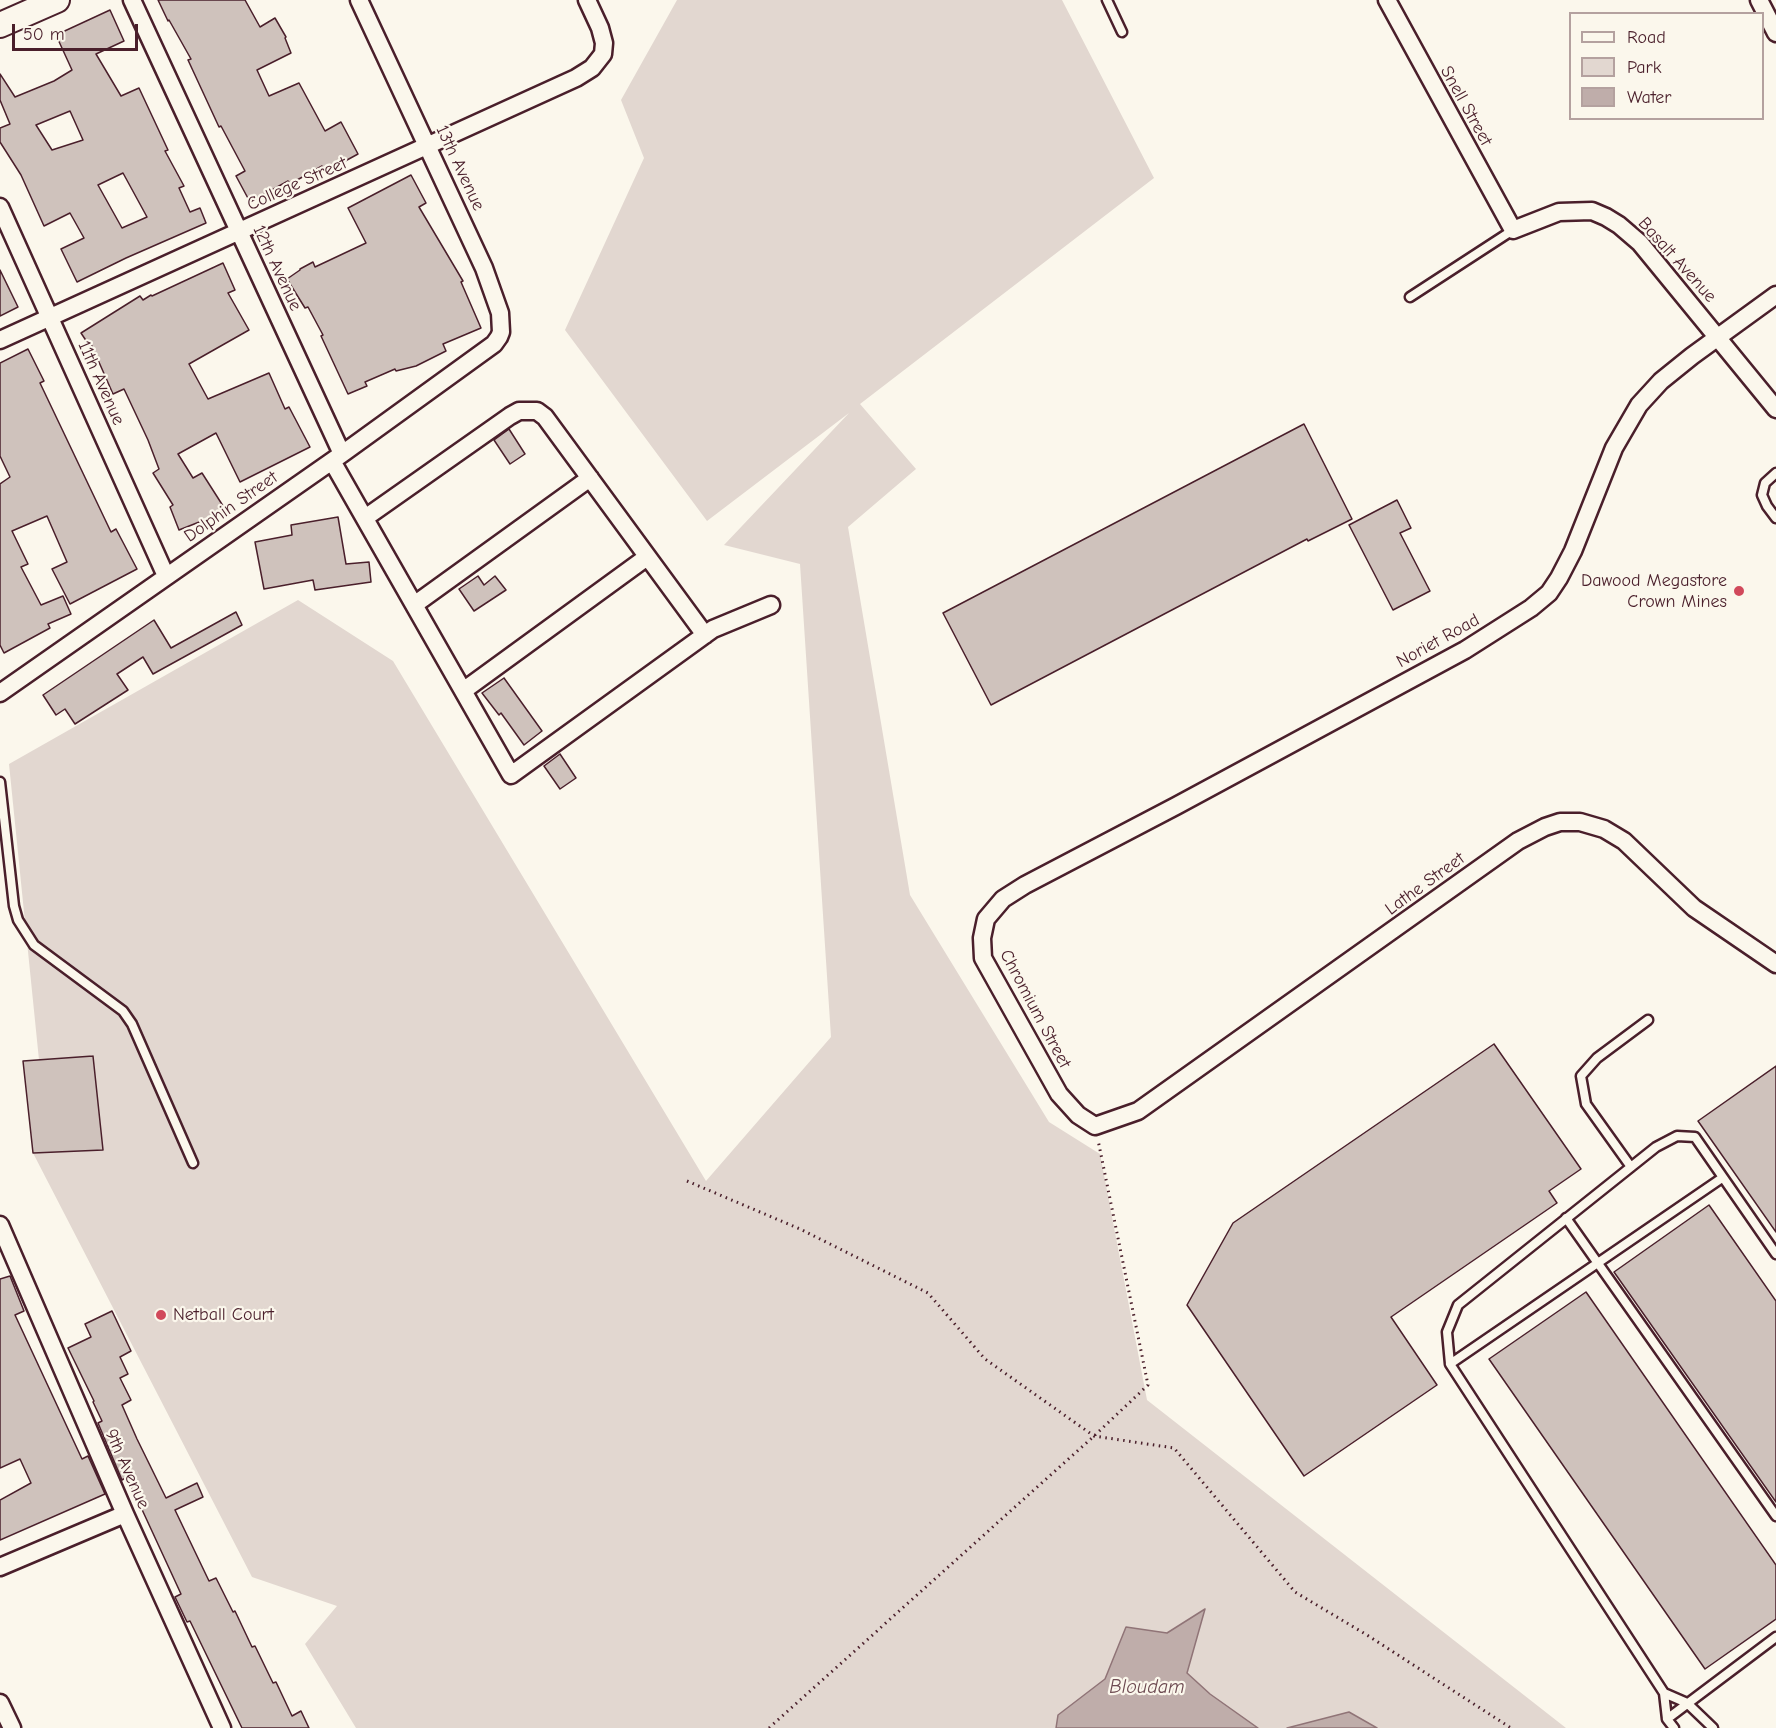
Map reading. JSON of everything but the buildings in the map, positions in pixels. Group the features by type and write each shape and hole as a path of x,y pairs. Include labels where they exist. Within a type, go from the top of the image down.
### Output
{"main road":[{"path":"0,25 57,0"}],"street":[{"name":"12th Avenue","path":"132,0 239,232 365,518 511,775 705,635"},
{"name":"13th Avenue","path":"359,0 484,268 500,313 501,332 494,344 484,352"},
{"name":"College Street","path":"0,340 576,78 592,68 603,54 604,43 600,28 587,0"},
{"name":"Snell Street","path":"1387,0 1514,230"},
{"path":"1759,0 1776,33"},
{"name":"11th Avenue","path":"0,207 166,576"},
{"name":"Basalt Avenue","path":"1514,230 1559,212 1592,211 1606,216 1640,243 1776,409"},
{"name":"Noriet Road","path":"1003,899 1025,885 1464,650 1531,608 1549,592 1559,578 1573,551 1614,448 1638,405 1661,381 1776,295"},
{"name":"Dolphin Street","path":"0,693 484,352"},
{"path":"365,518 519,411 537,411 545,417 705,635 713,629 771,605"},
{"path":"414,605 590,478"},
{"path":"463,691 647,557"},
{"name":"Lathe Street","path":"1095,1126 1138,1111 1518,841 1560,822 1588,824 1604,829 1624,841 1694,908 1776,964"},
{"name":"Chromium Street","path":"1003,899 986,919 982,938 983,958 1059,1094 1078,1115 1095,1126"},
{"name":"9th Avenue","path":"0,1225 6,1255 222,1728"},
{"path":"0,1567 125,1514"},
{"path":"0,1703 12,1728"}],"lane":[{"path":"1107,0 1122,32"},
{"path":"1410,297 1514,230"},
{"path":"1776,473 1765,483 1762,495 1776,518"},
{"path":"0,782 14,906 18,920 34,945 123,1011 132,1024 193,1163"},
{"path":"1631,1167 1586,1104 1581,1076 1597,1058 1648,1020"},
{"path":"1674,1728 1667,1719 1664,1694 1450,1364 1447,1332 1458,1305 1631,1167 1677,1136 1695,1137 1776,1254"},
{"path":"1450,1364 1722,1178"},
{"path":"1566,1218 1776,1516"},
{"path":"1667,1719 1776,1637"},
{"path":"1664,1694 1687,1703 1713,1728"}],"path":[{"path":"769,1728 1148,1385 1095,1126"},
{"path":"687,1181 800,1229 928,1293 985,1359 1094,1436 1174,1448 1220,1500 1295,1593 1367,1635 1510,1728"}],"green space":[{"path":"677,0 1062,0 1154,178 860,404 916,469 848,527 910,895 1049,1122 1100,1154 1147,1400 1566,1728 356,1728 305,1644 337,1606 252,1577 33,1153 103,1150 93,1056 39,1060 9,764 298,600 393,661 706,1181 831,1037 800,564 724,545 849,413 707,521 565,330 644,158 621,100"}],"water":[{"name":"Bloudam","path":"1205,1609 1187,1673 1210,1694 1258,1728 1056,1728 1058,1715 1105,1679 1126,1627 1167,1633"},
{"path":"1349,1712 1377,1728 1287,1728"}],"place":[{"name":"Dawood Megastore Crown Mines","path":"1739,591"},
{"name":"Netball Court","path":"161,1315"}]}
